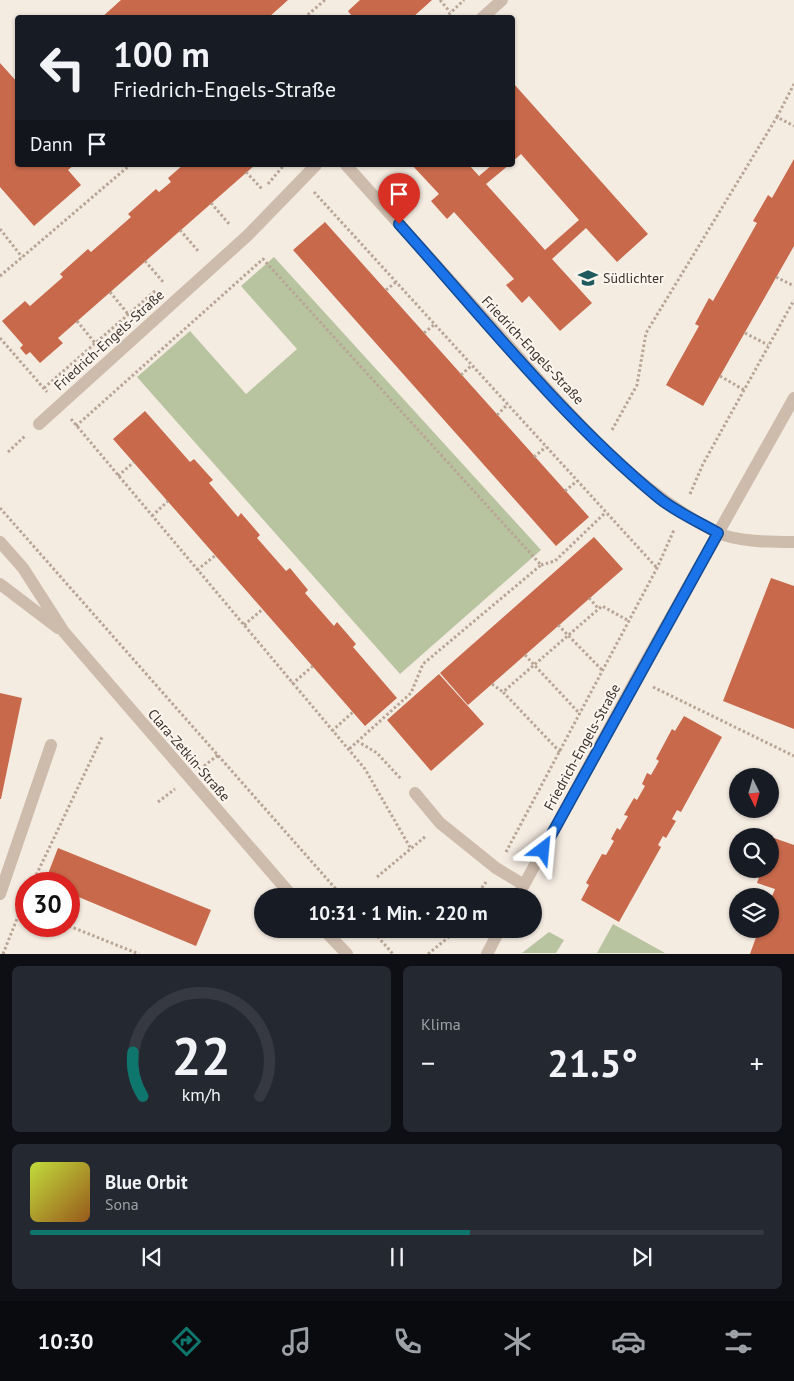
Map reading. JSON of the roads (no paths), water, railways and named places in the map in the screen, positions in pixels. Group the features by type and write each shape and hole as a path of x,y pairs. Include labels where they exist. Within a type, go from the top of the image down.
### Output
{"street":[{"path":"485,15 502,0"},
{"name":"Friedrich-Engels-Straße","path":"39,424 247,236 314,167"},
{"name":"Friedrich-Engels-Straße","path":"348,167 544,385 603,446 661,499 718,533"},
{"name":"Friedrich-Engels-Straße","path":"523,888 636,679 794,398"},
{"path":"718,533 759,541 794,542"},
{"name":"Clara-Zetkin-Straße","path":"0,542 23,568 64,632 285,888"},
{"name":"Clara-Zetkin-Straße","path":"0,584 64,632"},
{"path":"0,894 51,745"},
{"path":"416,793 440,824 496,868 518,888"},
{"path":"332,938 347,954"},
{"path":"487,954 495,938"}],"place":[{"name":"Südlichter","path":"588,278"}]}
